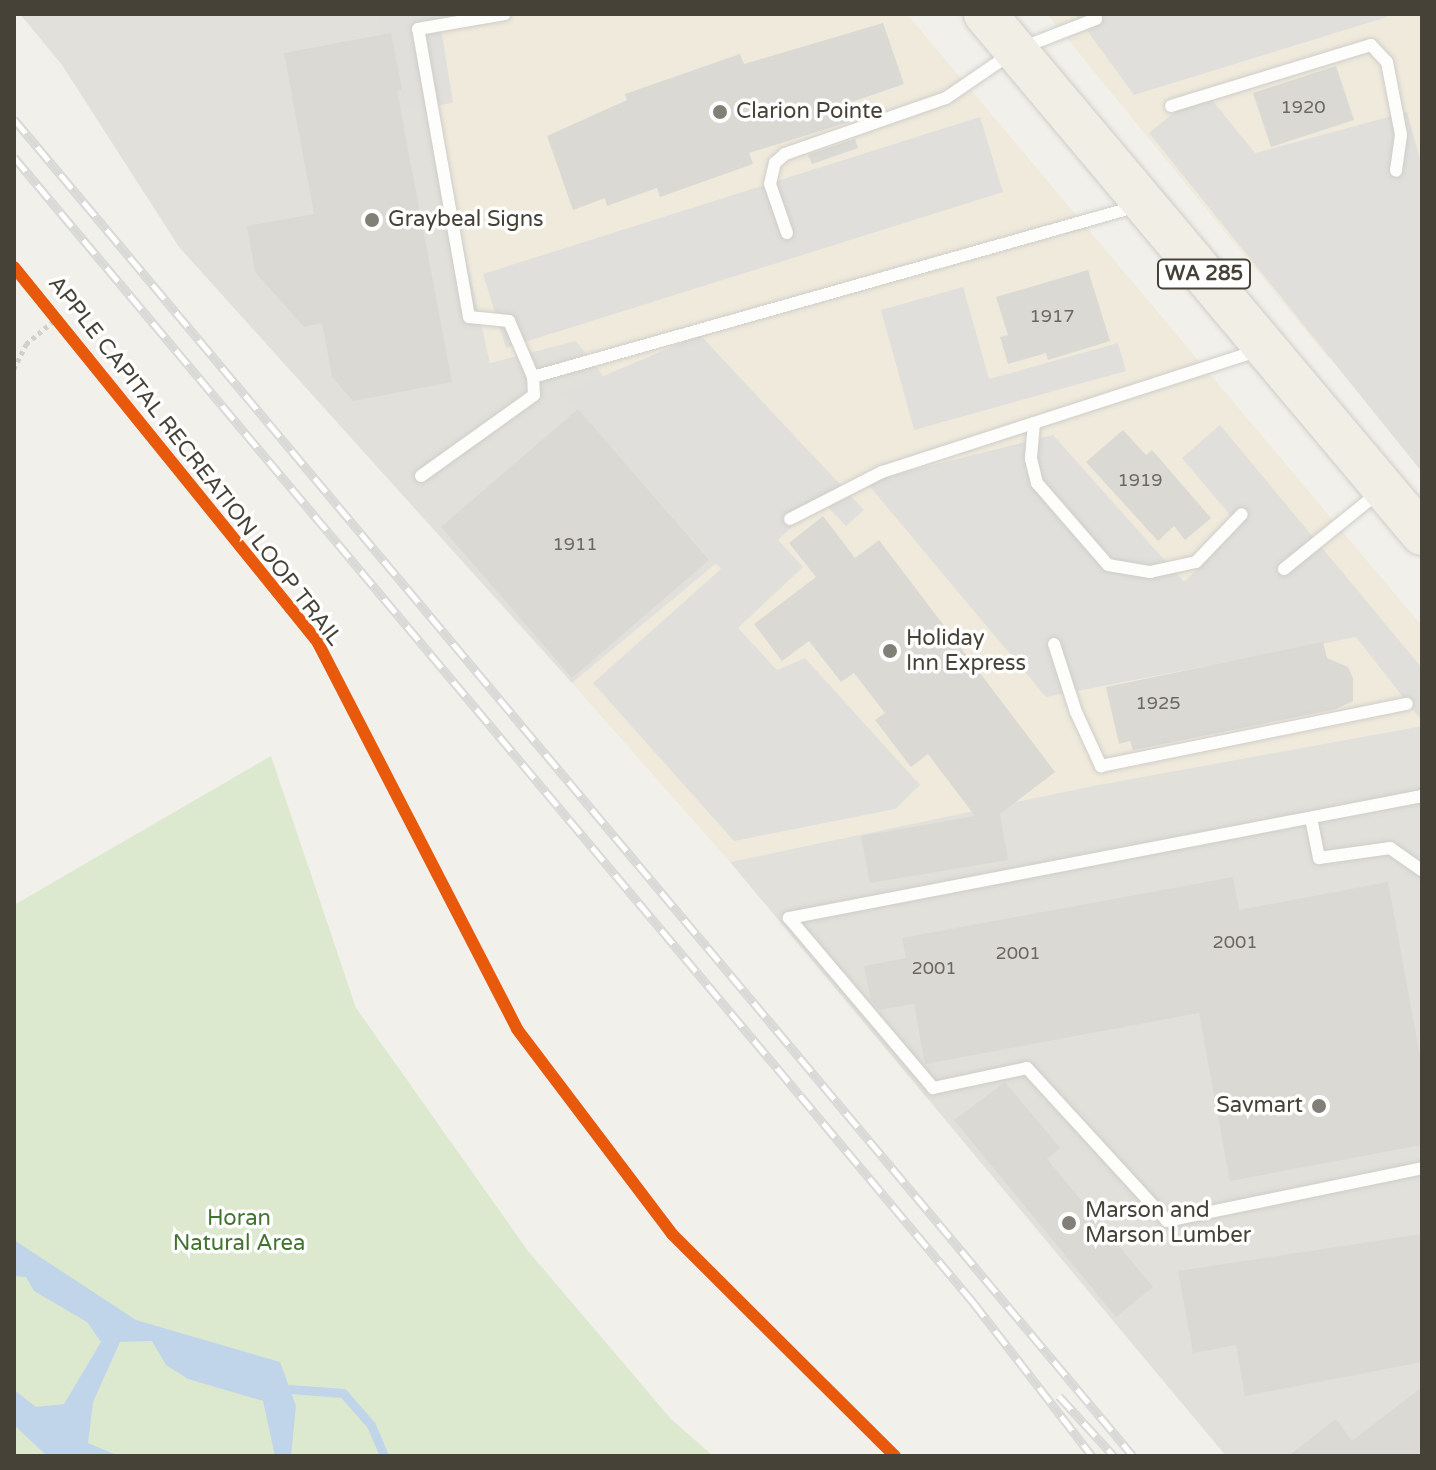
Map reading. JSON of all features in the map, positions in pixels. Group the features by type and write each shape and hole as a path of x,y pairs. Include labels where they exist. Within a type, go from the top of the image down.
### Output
{"main road":[{"name":"WA 285","path":"985,14 1422,534"}],"lane":[{"path":"421,476 534,395 533,377 509,321 469,317 418,29 505,14"},
{"path":"787,233 770,184 775,163 785,154 946,98 1016,50 1096,19"},
{"path":"1171,106 1371,45 1387,62 1401,135 1396,171"},
{"path":"533,377 1145,204"},
{"path":"790,519 882,472 1266,348"},
{"path":"1034,423 1031,459 1037,483 1108,565 1150,572 1196,562 1242,514"},
{"path":"1284,569 1384,488"},
{"path":"1054,644 1076,712 1101,766 1407,704"},
{"path":"1422,796 789,918 933,1088 1027,1068 1167,1221 1422,1168"},
{"path":"1311,818 1319,858 1390,848 1422,870"}],"path":[{"path":"14,369 26,344 52,312"}],"shaded area":[{"path":"20,14 411,14 490,363 576,341 736,547 572,683 179,247 62,65"},
{"path":"378,14 522,14 441,28 453,103 394,112"},
{"path":"411,14 907,14 1422,626 1422,726 1093,786 730,862 572,683 735,548 490,363"},
{"path":"1047,14 1422,14 1422,337 1329,359"},
{"path":"1075,14 1386,14 1387,17 1134,95"},
{"path":"1203,89 1255,153 1407,112 1422,166 1422,472 1149,133"},
{"path":"980,117 1003,192 506,348 483,274"},
{"path":"963,287 989,379 1118,343 1126,371 914,430 881,310"},
{"path":"700,335 864,510 846,526 821,500 778,540 803,567 738,628 777,670 805,658 920,785 895,809 734,841 593,683 721,569 563,393"},
{"path":"1220,425 1422,668 1421,720 1356,637 1046,697 866,482 1053,435 1184,582 1240,527 1182,458"},
{"path":"1422,726 1422,1456 1226,1456 730,862 1093,786"}],"green space":[{"name":"Horan Natural Area","path":"271,756 356,1008 528,1251 671,1419 713,1456 14,1456 14,905"}],"water":[{"path":"14,1240 136,1320 280,1362 296,1406 291,1456 275,1456 263,1401 188,1379 166,1365 152,1341 120,1342 93,1402 88,1443 119,1456 47,1456 14,1425 14,1390 36,1407 64,1404 101,1342 87,1322 34,1291 26,1277 14,1276"}],"building":[{"name":"Clarion Pointe","path":"883,23 904,84 843,105 849,122 749,153 753,164 660,197 657,188 607,206 605,198 573,210 547,136 627,100 625,94 740,54 744,64"},
{"name":"Graybeal Signs","path":"391,33 402,90 397,91 452,382 353,401 332,377 322,323 304,327 255,272 247,226 314,214 284,53"},
{"path":"1336,66 1354,120 1271,147 1253,93"},
{"path":"855,139 858,148 812,164 808,155"},
{"path":"1088,270 1110,341 1048,360 1046,353 1008,364 1000,337 1008,335 996,297"},
{"path":"578,409 709,560 572,678 441,527"},
{"path":"1123,430 1146,455 1152,450 1211,518 1185,540 1174,526 1158,541 1086,462"},
{"name":"Holiday Inn Express","path":"823,516 855,558 879,540 1055,772 1000,814 1008,860 870,883 861,836 975,816 928,754 911,767 875,720 885,713 854,673 841,682 809,641 782,661 754,624 816,577 789,543"},
{"path":"1323,642 1327,658 1348,667 1353,678 1353,701 1336,709 1133,750 1130,741 1119,744 1106,687"},
{"path":"1233,877 1239,910 1388,882 1422,1067 1422,1145 1230,1181 1199,1013 925,1064 914,1004 879,1010 871,1000 864,966 906,958 902,938"},
{"name":"Marson and Marson Lumber","path":"1005,1082 1060,1148 1047,1159 1153,1287 1116,1317 954,1120"},
{"path":"1422,1234 1422,1362 1245,1396 1236,1345 1193,1353 1178,1271"},
{"path":"1422,1387 1422,1456 1288,1456 1336,1419 1352,1441"}],"waterway":[{"path":"290,1389 343,1393 371,1425 384,1456"}],"railway":[{"path":"14,119 1133,1456"},
{"path":"14,157 973,1302 1092,1456"},
{"path":"1059,1396 1114,1456"}],"cycle path":[{"name":"APPLE CAPITAL RECREATION LOOP TRAIL","path":"14,267 318,643 517,1029 672,1234 895,1456"}],"place":[{"name":"Clarion Pointe","path":"720,112"},
{"name":"Graybeal Signs","path":"372,220"},
{"name":"Holiday Inn Express","path":"890,651"},
{"name":"Savmart","path":"1319,1106"},
{"name":"Marson and Marson Lumber","path":"1069,1223"}]}
